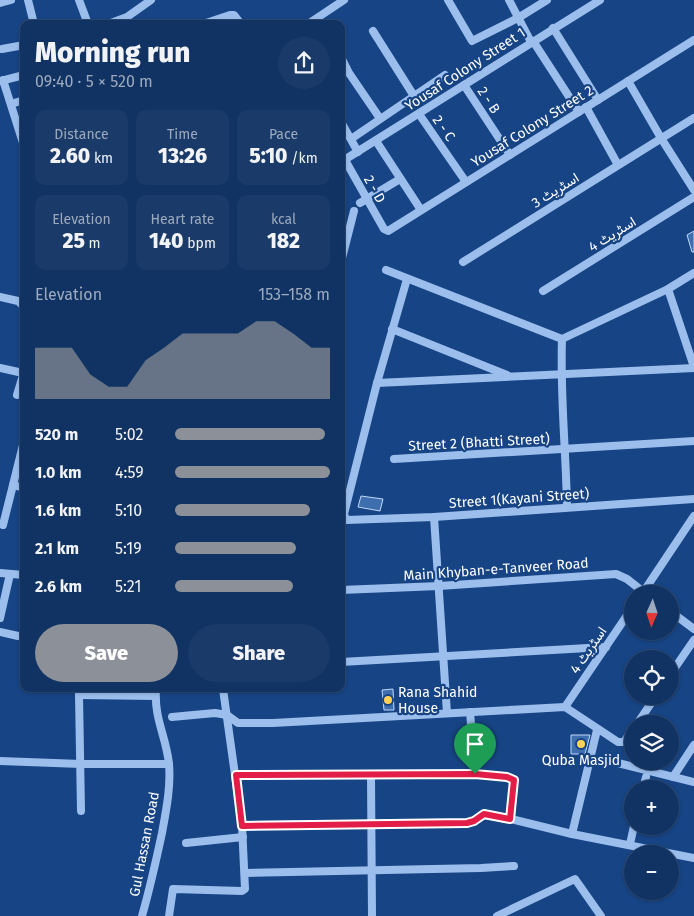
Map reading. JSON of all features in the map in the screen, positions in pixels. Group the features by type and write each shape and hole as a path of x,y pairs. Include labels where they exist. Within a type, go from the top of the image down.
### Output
{"street":[{"path":"0,3 11,0"},
{"path":"28,0 33,20"},
{"path":"80,0 87,20"},
{"path":"119,20 127,17 151,0"},
{"path":"314,20 344,0"},
{"path":"448,0 472,41 518,18 547,0"},
{"path":"509,0 532,41 579,112"},
{"name":"Yousaf Colony Street 1","path":"345,160 600,0"},
{"path":"215,20 230,15 238,20"},
{"path":"320,16 322,20"},
{"path":"553,28 598,100"},
{"path":"373,31 414,96"},
{"name":"Yousaf Colony Street 2","path":"384,230 388,230 421,210 694,40"},
{"path":"2,49 20,45"},
{"path":"345,64 379,117"},
{"path":"350,139 445,75"},
{"path":"20,76 2,80 20,133"},
{"path":"628,81 694,190"},
{"name":"2 - B","path":"464,85 510,155"},
{"path":"11,104 20,101"},
{"path":"586,107 618,165"},
{"name":"2 - C","path":"419,114 466,182"},
{"name":"اسٹریٹ 3","path":"464,262 694,118"},
{"path":"345,130 358,152"},
{"path":"376,141 421,210"},
{"name":"2 - D","path":"345,165 363,201 384,230"},
{"path":"363,201 400,179"},
{"name":"اسٹریٹ 4","path":"543,291 694,197"},
{"path":"345,246 354,211"},
{"path":"386,270 562,339 668,289 694,274"},
{"path":"407,279 377,383 694,367 668,289"},
{"path":"0,298 20,303"},
{"path":"392,329 511,377"},
{"path":"562,339 561,374 566,450 567,508"},
{"path":"0,368 20,371"},
{"name":"Street 1(Kayani Street)","path":"345,510 377,383"},
{"path":"17,395 20,385"},
{"name":"Street 2 (Bhatti Street)","path":"394,459 694,441"},
{"path":"3,525 20,457"},
{"path":"13,485 20,487"},
{"name":"Street 1(Kayani Street)","path":"345,517 346,520 434,516 694,499"},
{"path":"434,516 448,714"},
{"path":"649,585 694,516"},
{"path":"0,573 20,575"},
{"path":"0,618 10,574"},
{"name":"Main Khyban-e-Tanveer Road","path":"345,590 439,586 616,574 634,585"},
{"path":"679,618 694,629"},
{"name":"اسٹریٹ 4","path":"564,707 624,620"},
{"path":"0,632 18,636"},
{"path":"679,662 694,640"},
{"path":"345,662 606,647"},
{"path":"81,811 79,692 156,692"},
{"name":"Gul Hassan Road","path":"142,916 154,872 167,806 169,764 164,738 157,718 156,692"},
{"path":"169,916 173,889 242,891 245,889 242,826 223,692"},
{"path":"172,717 214,713 227,715 238,724 272,724 564,707 597,730 622,743 624,742"},
{"path":"470,712 475,774"},
{"path":"572,834 597,730"},
{"path":"673,777 694,745"},
{"path":"591,760 610,761 694,782"},
{"path":"0,762 169,764"},
{"path":"236,775 371,776 475,774 507,777 514,780 510,819"},
{"path":"371,776 372,916"},
{"path":"242,826 467,823 474,821 484,814 572,834 694,858"},
{"path":"630,844 632,835"},
{"path":"186,842 243,837"},
{"path":"245,873 514,866"},
{"path":"497,916 575,879 600,916"}],"building":[{"path":"694,231 694,252 692,252 687,235"},
{"path":"361,496 383,499 380,511 358,507"},
{"name":"Rana Shahid House","path":"393,689 394,710 384,710 382,690"},
{"name":"Quba Masjid","path":"571,735 590,735 585,754 571,754"}],"place":[{"name":"Rana Shahid House","path":"388,700"},
{"name":"Quba Masjid","path":"581,744"}],"route":[{"path":"475,774 507,777 514,780 510,819 484,814 474,821 467,823 242,826 236,775 371,776 475,774"}]}
